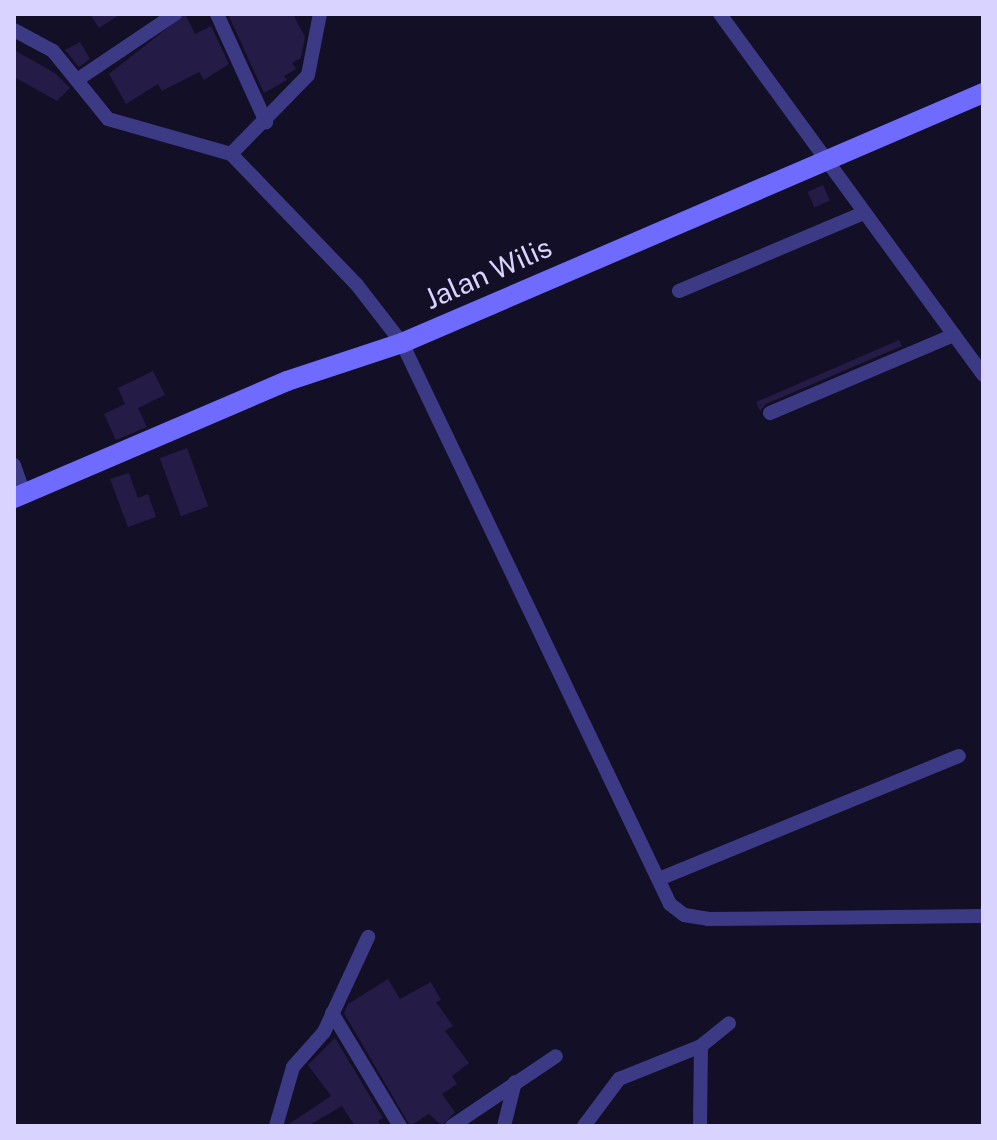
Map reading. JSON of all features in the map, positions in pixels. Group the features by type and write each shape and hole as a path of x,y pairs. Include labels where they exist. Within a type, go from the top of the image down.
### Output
{"main road":[{"name":"Jalan Wilis","path":"19,496 287,381 402,343 983,93"}],"street":[{"path":"80,78 175,14"},
{"path":"217,14 266,122"},
{"path":"231,154 266,122 308,75 320,14"},
{"path":"720,14 983,375"},
{"path":"14,30 53,51 80,78 90,101 108,119 231,154 357,285 402,343 670,904 684,915 708,919 983,916"},
{"path":"679,291 864,213"},
{"path":"770,413 954,335"},
{"path":"14,465 19,496"},
{"path":"659,879 959,756"},
{"path":"276,1126 293,1067 324,1032 368,937"},
{"path":"332,1013 400,1126"},
{"path":"584,1126 619,1079 701,1046 729,1023"},
{"path":"700,1126 701,1046"},
{"path":"452,1126 556,1056"},
{"path":"504,1126 515,1082"}],"building":[{"path":"90,14 121,14 99,28"},
{"path":"185,14 195,34 211,26 229,64 204,80 199,72 162,91 158,84 126,104 109,74"},
{"path":"228,14 293,14 305,37 301,58 292,63 296,69 284,76 287,80 264,93"},
{"path":"80,42 90,59 79,67 65,50"},
{"path":"14,50 55,73 70,88 57,101 14,77"},
{"path":"823,185 830,201 814,207 807,192"},
{"path":"899,340 902,346 766,404 760,411 756,402"},
{"path":"153,371 165,395 138,408 147,427 116,440 104,414 125,404 118,388"},
{"path":"187,448 208,506 181,516 160,458"},
{"path":"129,473 138,498 148,494 156,517 128,527 110,479"},
{"path":"388,979 400,999 431,982 441,1000 436,1002 453,1026 445,1031 469,1063 452,1076 457,1084 442,1094 455,1112 442,1126 429,1114 410,1126 344,1013 348,1004"},
{"path":"335,1038 383,1118 378,1121 381,1126 355,1126 342,1106 308,1126 286,1126 331,1096 308,1065"}]}
